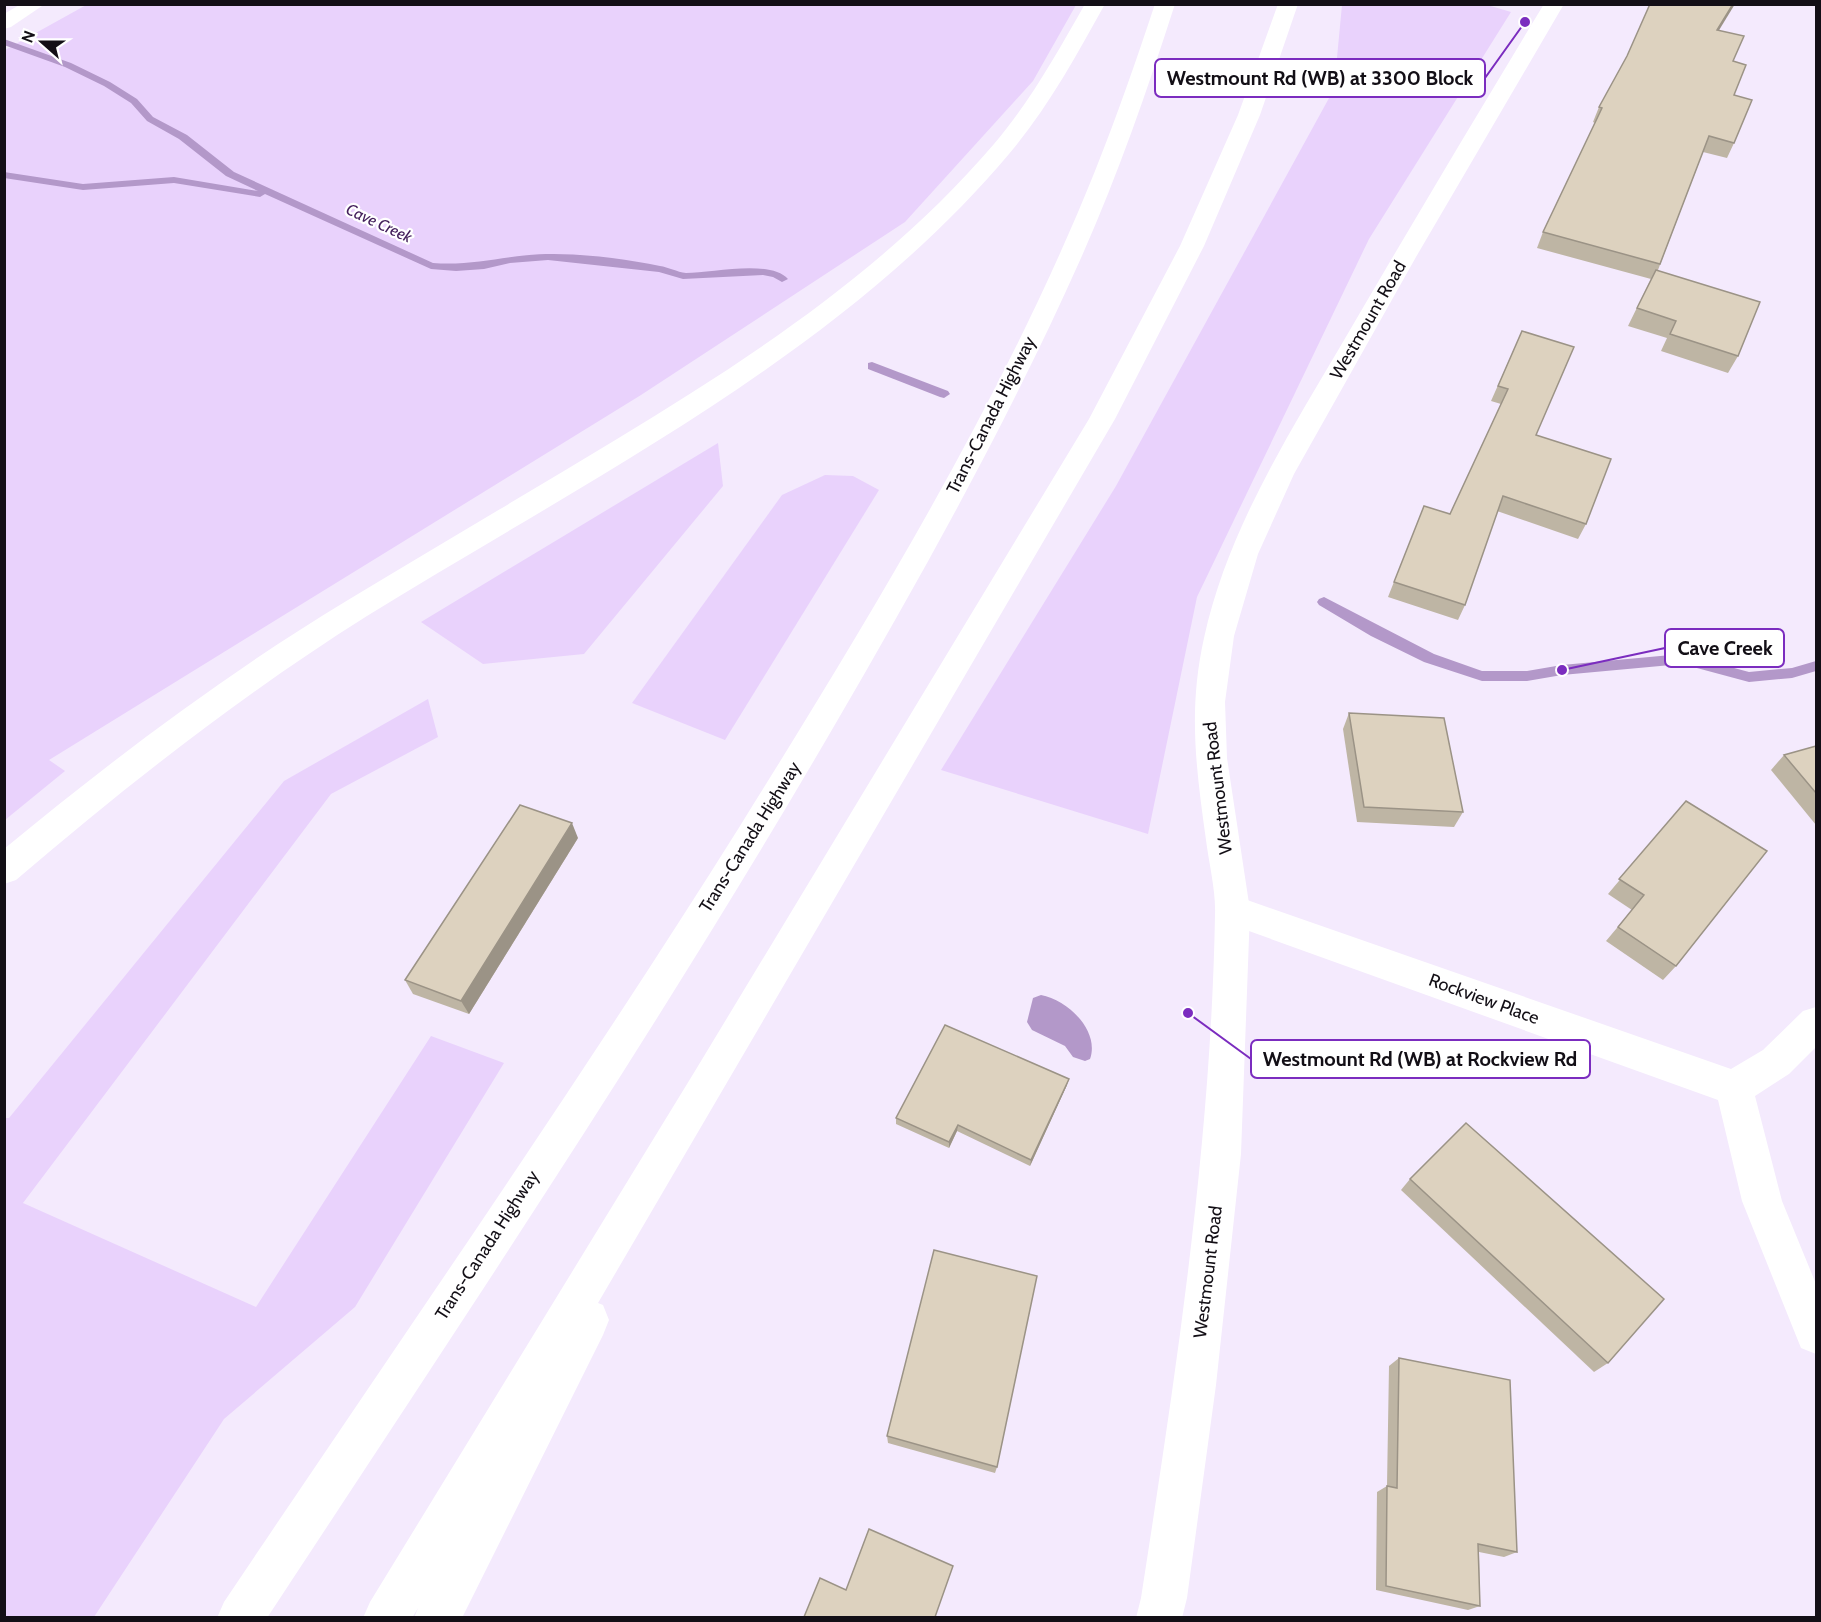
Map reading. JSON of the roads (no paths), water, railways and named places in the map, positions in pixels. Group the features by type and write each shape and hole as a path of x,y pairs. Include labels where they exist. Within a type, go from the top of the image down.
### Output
{"main road":[{"path":"4,22 36,4"},
{"path":"4,870 71,813 139,760 212,705 284,656 708,396 784,345 840,302 893,259 980,177 1009,142 1055,78 1095,4"},
{"name":"Trans-Canada Highway","path":"240,1617 663,976 801,755 893,597 953,492 1048,304 1136,94 1165,4"},
{"path":"386,1617 1046,517 1152,327 1192,246 1252,105 1288,4"},
{"name":"Westmount Road","path":"1159,1617 1164,1598 1196,1385 1222,1154 1233,910 1211,758 1209,702 1219,636 1244,554 1281,474 1404,257 1554,4"},
{"name":"Rockview Place","path":"1233,910 1734,1089"},
{"path":"1816,1023 1776,1062 1734,1089 1762,1201 1816,1333"},
{"path":"437,1617 708,1083"}],"waterway":[{"name":"Cave Creek","path":"4,42 68,65 107,84 134,101 150,119 183,137 230,174 431,266 456,268 484,266 510,260 548,257 660,269 683,276 763,272 776,274 782,279"},
{"path":"4,175 83,187 174,180 260,194"},
{"name":"Cave Creek","path":"872,366 944,394"},
{"name":"Cave Creek","path":"1324,602 1376,632 1429,658 1482,676 1527,676 1562,670 1682,659 1749,677 1792,673 1816,666"}],"place":[{"name":"Westmount Rd (WB) at 3300 Block","path":"1525,22"},
{"name":"Cave Creek","path":"1562,670"},
{"name":"Westmount Rd (WB) at Rockview Rd","path":"1188,1013"}]}
